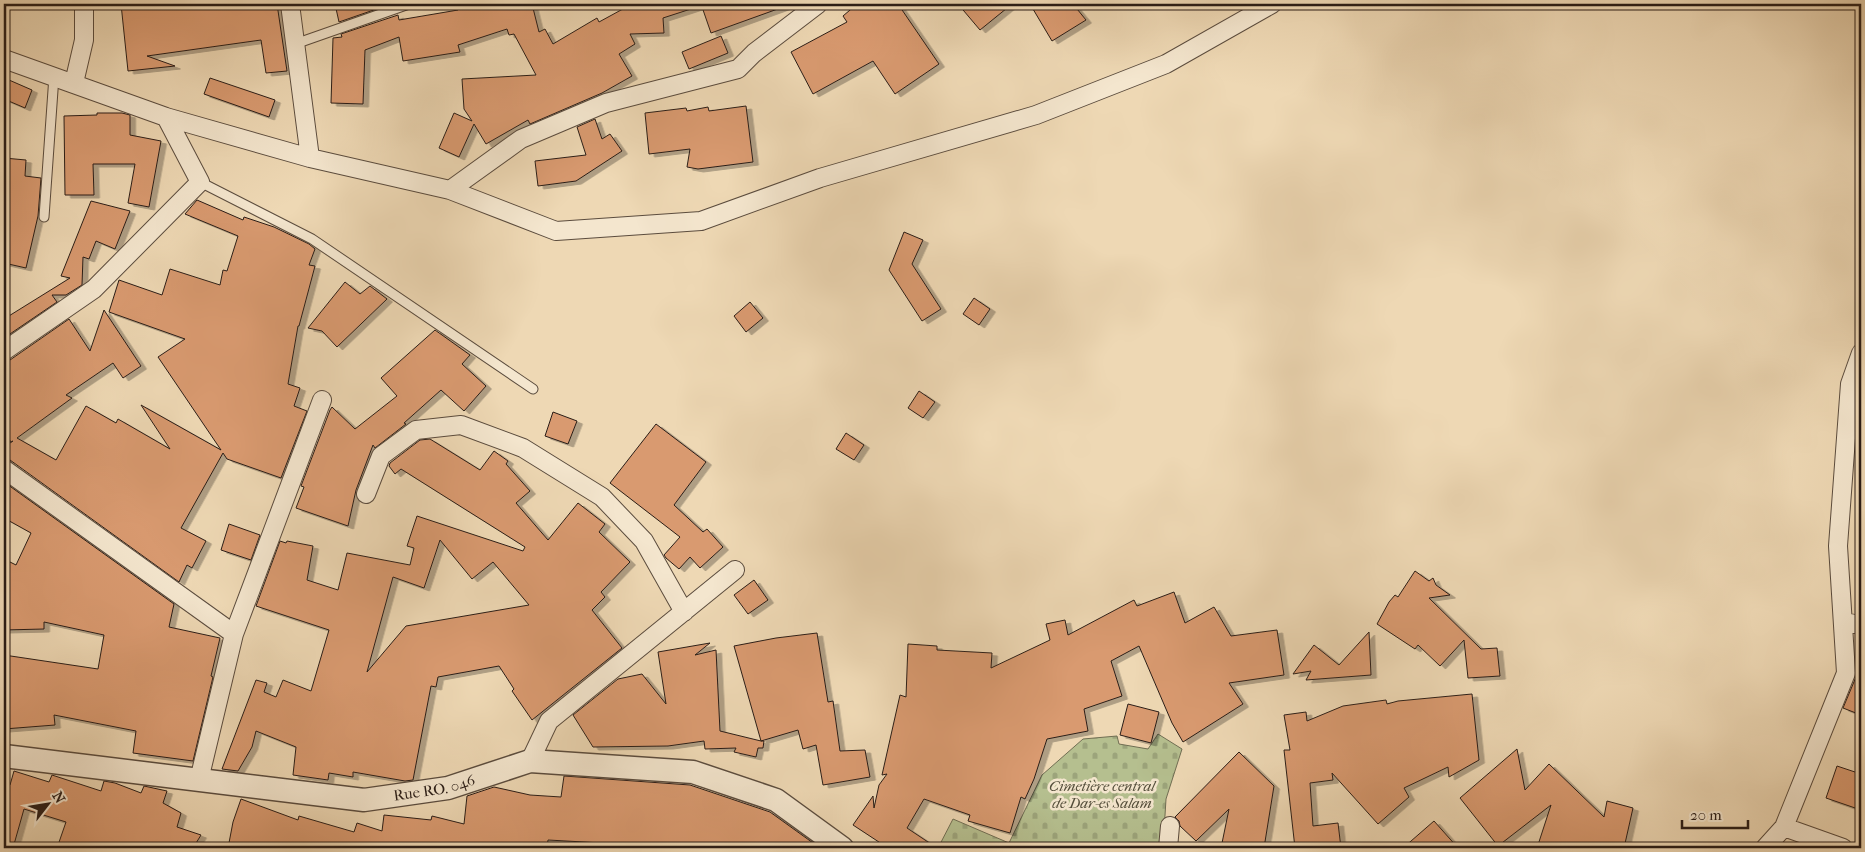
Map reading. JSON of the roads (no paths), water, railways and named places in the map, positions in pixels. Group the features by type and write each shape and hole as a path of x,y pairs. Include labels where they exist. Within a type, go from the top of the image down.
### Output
{"street":[{"path":"74,83 84,40 84,4"},
{"path":"290,4 310,158"},
{"path":"450,190 521,139 606,103 738,69 754,52 818,4"},
{"path":"4,59 166,117 310,158 450,190 556,231 701,220 820,178 1036,115 1166,64 1272,4"},
{"path":"4,351 94,289 200,182 166,117"},
{"path":"1765,848 1784,827 1846,673 1839,536 1850,384 1861,353"},
{"path":"199,780 234,634 322,400"},
{"path":"366,494 381,456 416,430 461,425 523,448 602,497 608,503 644,540 684,612"},
{"path":"4,469 234,634"},
{"path":"530,760 549,722 735,570"},
{"path":"1844,622 1861,625"},
{"name":"Rue RO. 046","path":"4,756 364,800 448,788 530,760 693,772 776,800 842,848"},
{"path":"1168,848 1170,826"},
{"path":"1784,827 1844,848"}],"lane":[{"path":"295,44 409,4"},
{"path":"44,217 54,76"},
{"path":"200,182 312,239 533,389"}],"park label":[{"name":"Cimetière central de Dar-es Salam","path":"1102,794"}]}
